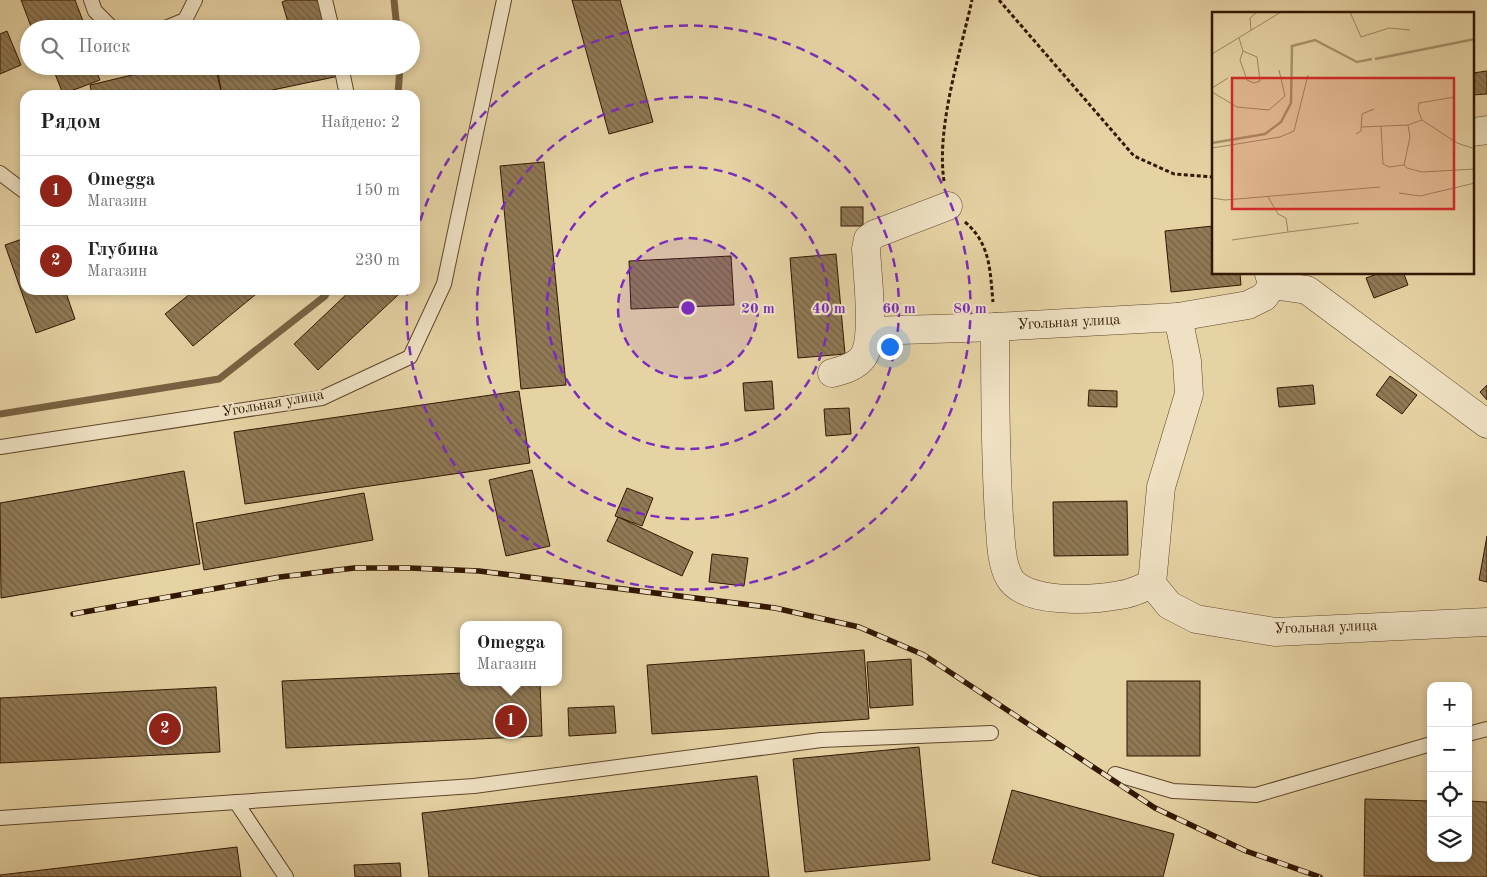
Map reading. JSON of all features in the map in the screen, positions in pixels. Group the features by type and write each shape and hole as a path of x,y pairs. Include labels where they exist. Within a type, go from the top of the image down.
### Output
{"street":[{"path":"1474,132 1487,130"},
{"path":"832,373 850,367 864,356 870,331 866,249 868,239 875,234 948,206"},
{"name":"Угольная улица","path":"870,331 995,327 1178,317 1248,305 1264,297 1271,279 1307,290 1487,424"},
{"path":"995,327 996,470 1002,547 1009,577 1022,591 1058,598 1122,595 1152,584 1161,486 1189,394 1187,361 1178,317"},
{"name":"Угольная улица","path":"1152,584 1170,605 1196,619 1275,632 1487,622"}],"lane":[{"path":"91,0 95,11 104,20"},
{"path":"185,20 195,0"},
{"path":"325,0 330,20"},
{"name":"Угольная улица","path":"0,448 322,398 410,357 444,284 504,0"},
{"path":"343,75 347,90"},
{"path":"0,173 20,188"},
{"path":"1472,733 1487,729"},
{"path":"0,818 474,786 821,740 991,734"},
{"path":"1115,774 1173,791 1256,794 1427,745"},
{"path":"236,802 286,877"}],"path":[{"path":"972,0 947,114 941,162 948,206 972,228 989,257 995,327"},
{"path":"999,0 1134,156 1174,174 1212,177"}],"building":[{"path":"21,0 75,0 83,20 29,20"},
{"path":"287,0 319,0 325,20 287,20 282,2"},
{"path":"572,0 620,0 653,122 609,134"},
{"path":"7,31 20,65 0,74 0,34"},
{"path":"1487,71 1487,94 1474,95 1474,73"},
{"path":"56,75 98,75 100,80 74,90 61,90"},
{"path":"132,75 217,75 221,90 91,90 90,85"},
{"path":"218,75 339,76 273,90 221,90"},
{"path":"544,162 566,385 521,389 500,166"},
{"path":"841,207 863,207 863,226 841,226"},
{"path":"1212,226 1212,275 1240,275 1241,285 1171,292 1165,231"},
{"path":"20,240 20,288 5,245"},
{"path":"836,254 845,354 798,358 790,258"},
{"path":"731,256 734,305 631,309 629,261"},
{"path":"1374,275 1404,275 1408,285 1374,298 1366,278"},
{"path":"23,295 67,295 75,319 36,333"},
{"path":"189,295 255,295 193,346 165,314"},
{"path":"346,295 398,295 318,370 294,344"},
{"path":"1390,376 1417,395 1402,414 1376,395"},
{"path":"772,381 774,409 745,411 743,383"},
{"path":"1313,385 1315,404 1279,407 1277,388"},
{"path":"1487,385 1487,400 1480,392"},
{"path":"1089,390 1117,391 1117,407 1088,406"},
{"path":"519,391 530,463 245,504 234,432"},
{"path":"849,408 851,434 826,436 824,409"},
{"path":"532,470 550,546 506,556 489,480"},
{"path":"184,471 200,564 1,598 0,503"},
{"path":"627,488 653,498 642,526 615,516"},
{"path":"364,493 373,540 204,570 196,523"},
{"path":"1127,501 1128,555 1054,556 1053,502"},
{"path":"618,517 693,552 682,576 607,541"},
{"path":"1487,536 1487,582 1479,580"},
{"path":"712,554 748,558 744,586 709,582"},
{"path":"864,650 869,719 652,734 647,665"},
{"path":"911,659 913,705 870,708 867,662"},
{"path":"460,673 460,686 540,686 542,736 286,748 282,681"},
{"path":"1127,681 1200,681 1200,756 1127,756"},
{"path":"216,687 220,752 0,763 0,698"},
{"path":"614,706 616,733 569,736 568,708"},
{"path":"919,747 930,860 805,872 793,759"},
{"path":"757,776 769,877 429,877 422,813"},
{"path":"1012,790 1174,834 1163,877 1042,877 992,863"},
{"path":"1365,799 1427,801 1427,862 1472,862 1472,801 1487,802 1487,877 1364,876"},
{"path":"237,847 241,877 0,877 0,875"},
{"path":"400,863 401,877 355,877 354,865"}],"waterway":[{"path":"394,0 396,20"},
{"path":"398,90 399,75"},
{"path":"0,414 219,379 326,295"}],"railway":[{"path":"73,614 280,577 354,568 479,571 775,608 859,627 924,655 1155,808 1246,851 1320,877"}],"place":[{"name":"Omegga","path":"511,721"},
{"name":"Глубина","path":"165,729"}]}
